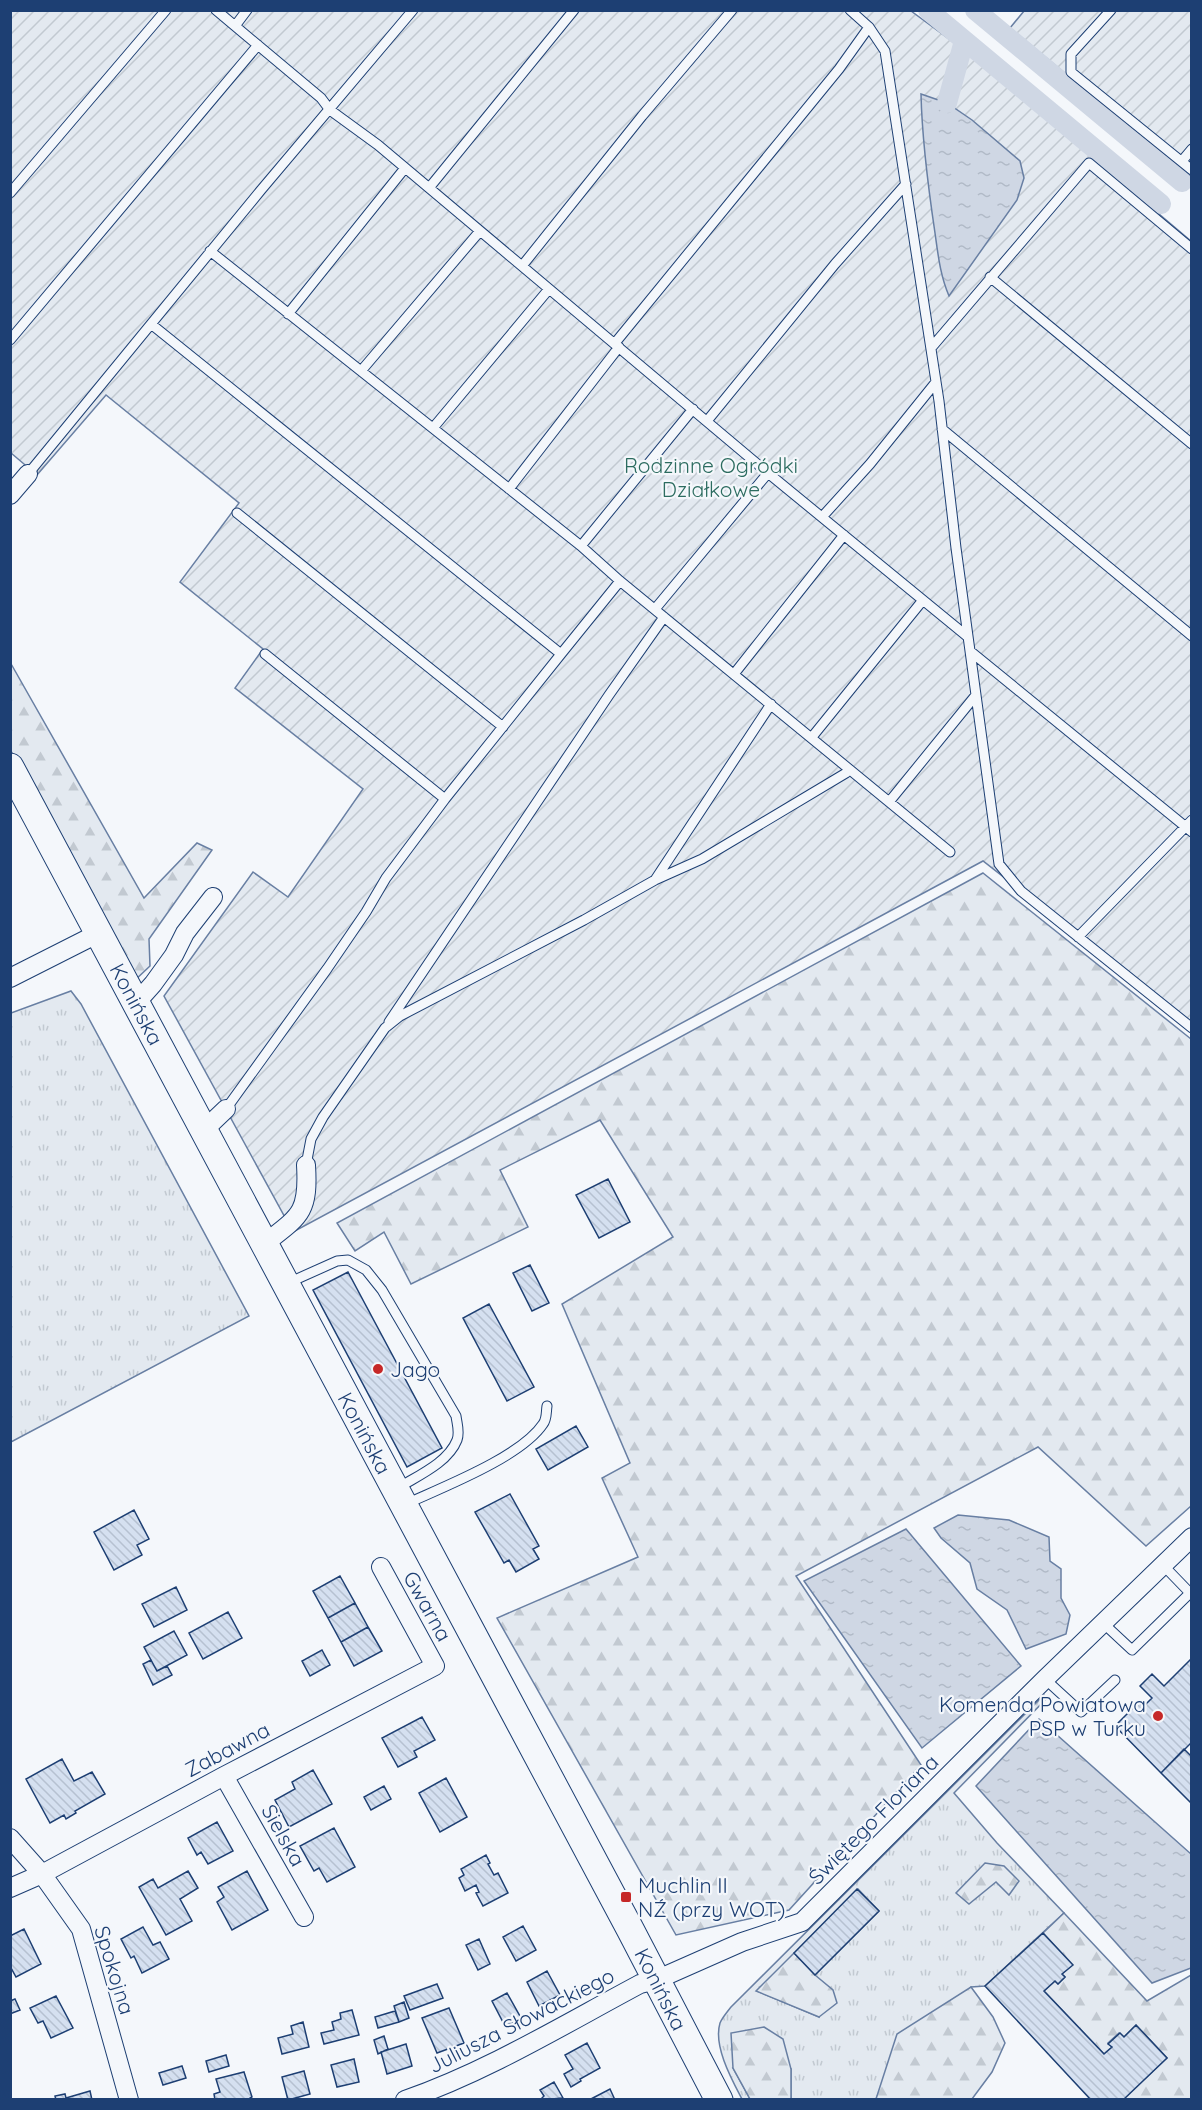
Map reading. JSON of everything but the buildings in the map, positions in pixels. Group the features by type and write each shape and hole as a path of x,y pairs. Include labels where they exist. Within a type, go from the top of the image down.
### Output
{"main road":[{"name":"Konińska","path":"10,768 718,2100"}],"street":[{"path":"10,495 28,474"},
{"path":"136,1003 153,984 174,954 185,933 213,897"},
{"path":"10,978 99,933"},
{"path":"204,1130 226,1109"},
{"path":"264,1244 296,1220 301,1211 305,1201 306,1165"},
{"name":"Świętego Floriana","path":"656,1980 742,1942 802,1922 1191,1537"},
{"name":"Gwarna","path":"381,1567 435,1666"},
{"name":"Zabawna","path":"10,1888 42,1874 435,1666"},
{"name":"Sielska","path":"225,1776 304,1917"},
{"name":"Spokojna","path":"10,1838 42,1874 81,1929 129,2100"},
{"name":"Juliusza Słowackiego","path":"405,2100 443,2087 486,2067 640,1984 656,1980"}],"lane":[{"path":"10,193 166,10"},
{"path":"216,10 321,98 330,110 405,168 968,638"},
{"path":"235,26 248,10"},
{"path":"28,474 210,251 413,10"},
{"path":"429,188 574,10"},
{"path":"522,266 642,116 732,10"},
{"path":"850,10 869,27 885,51 936,382 999,864 1021,891 1191,1028"},
{"path":"1112,10 1071,54 1071,72 1191,170"},
{"path":"509,489 617,345 840,69 869,27"},
{"path":"10,340 258,45"},
{"path":"1182,161 1191,149"},
{"path":"931,348 1089,163 1191,249"},
{"path":"288,314 405,168"},
{"path":"707,421 835,264 906,184"},
{"path":"361,371 480,231"},
{"path":"210,251 581,546 620,581 950,852"},
{"path":"990,277 1191,444"},
{"path":"433,429 549,289"},
{"path":"151,324 561,654"},
{"path":"822,517 870,464 936,382"},
{"path":"581,546 693,409"},
{"path":"942,429 1191,636"},
{"path":"655,609 768,473"},
{"path":"237,513 503,727"},
{"path":"734,674 844,535"},
{"path":"226,1109 327,969 386,878 445,799 620,581"},
{"path":"812,737 923,600"},
{"path":"306,1165 310,1139 323,1117 493,869 526,816 664,617"},
{"path":"970,651 1189,826 1078,937"},
{"path":"265,654 445,799"},
{"path":"889,802 976,695"},
{"path":"655,880 771,704"},
{"path":"385,1028 400,1016 584,920 655,880 702,859 846,773 849,769"},
{"path":"286,1284 337,1262 348,1260 366,1270 382,1290 456,1416 459,1432 456,1442 446,1455 400,1498"},
{"path":"400,1498 503,1457 529,1439 545,1422 547,1406"},
{"path":"1103,1623 1131,1650 1191,1594 1163,1565"},
{"path":"1045,1679 1082,1712 1114,1680"}],"green space":[{"name":"Rodzinne Ogródki Działkowe","path":"11,11 911,11 976,59 1191,241 1191,1023 983,861 293,1232 164,996 253,872 288,897 363,789 235,688 263,649 180,582 239,503 106,395 37,475 11,453"},
{"path":"1024,11 1191,11 1191,177 1010,28"},
{"path":"10,662 144,898 197,843 212,850 149,939 150,966 134,981 11,751"},
{"path":"983,873 1191,1039 1191,1506 1146,1546 1038,1447 796,1576 921,1765 789,1910 676,1935 497,1618 638,1557 602,1478 630,1463 562,1304 673,1237 600,1120 500,1170 528,1227 411,1284 384,1232 355,1251 337,1223"},
{"path":"71,991 81,1004 249,1316 11,1442 11,1013"},
{"path":"1044,1695 1046,1699 954,1793 997,1843 1064,1913 985,1986 971,1987 883,2083 876,2099 791,2099 791,2069 733,2068 750,2099 742,2099 733,2082 719,2042 720,2023 731,2007","holes":["858,1889 879,1911 815,1975 819,2017 757,1991"]},
{"path":"985,1863 1004,1866 1019,1881 1009,1895 996,1882 969,1904 956,1893"},
{"path":"1064,1913 1147,2001 1191,1975 1191,2099 1123,2099 1167,2058 1136,2025 1124,2037 1119,2033 1108,2043 1112,2047 1104,2054 1044,1991 1055,1981 1058,1984 1065,1977 1062,1974 1072,1965 1043,1933"},
{"path":"794,1953 833,1990 837,2003 819,2017 756,1991"},
{"path":"971,1987 993,2017 1005,2043 992,2072 972,2099 876,2099 897,2034"},
{"path":"764,2027 783,2039 791,2069 791,2099 750,2099 733,2068 731,2033"}],"water":[{"path":"921,94 947,103 972,120 1020,161 1024,178 1017,200 949,296 943,280 930,198"},
{"path":"958,1515 1009,1520 1049,1537 1050,1561 1061,1569 1061,1598 1070,1615 1066,1634 1026,1649 1007,1610 977,1589 970,1563 941,1538 934,1528"},
{"path":"906,1529 1021,1666 922,1748 804,1581"},
{"path":"1039,1719 1191,1854 1191,1968 1152,1983 976,1786"}],"waterway":[{"path":"928,10 1161,204"},
{"path":"975,10 1182,182"},
{"path":"947,103 964,41"}],"place":[{"name":"Jago","path":"378,1369"},
{"name":"Komenda Powiatowa PSP w Turku","path":"1158,1716"},
{"name":"Muchlin II NŹ (przy WOT)","path":"626,1897"}]}
